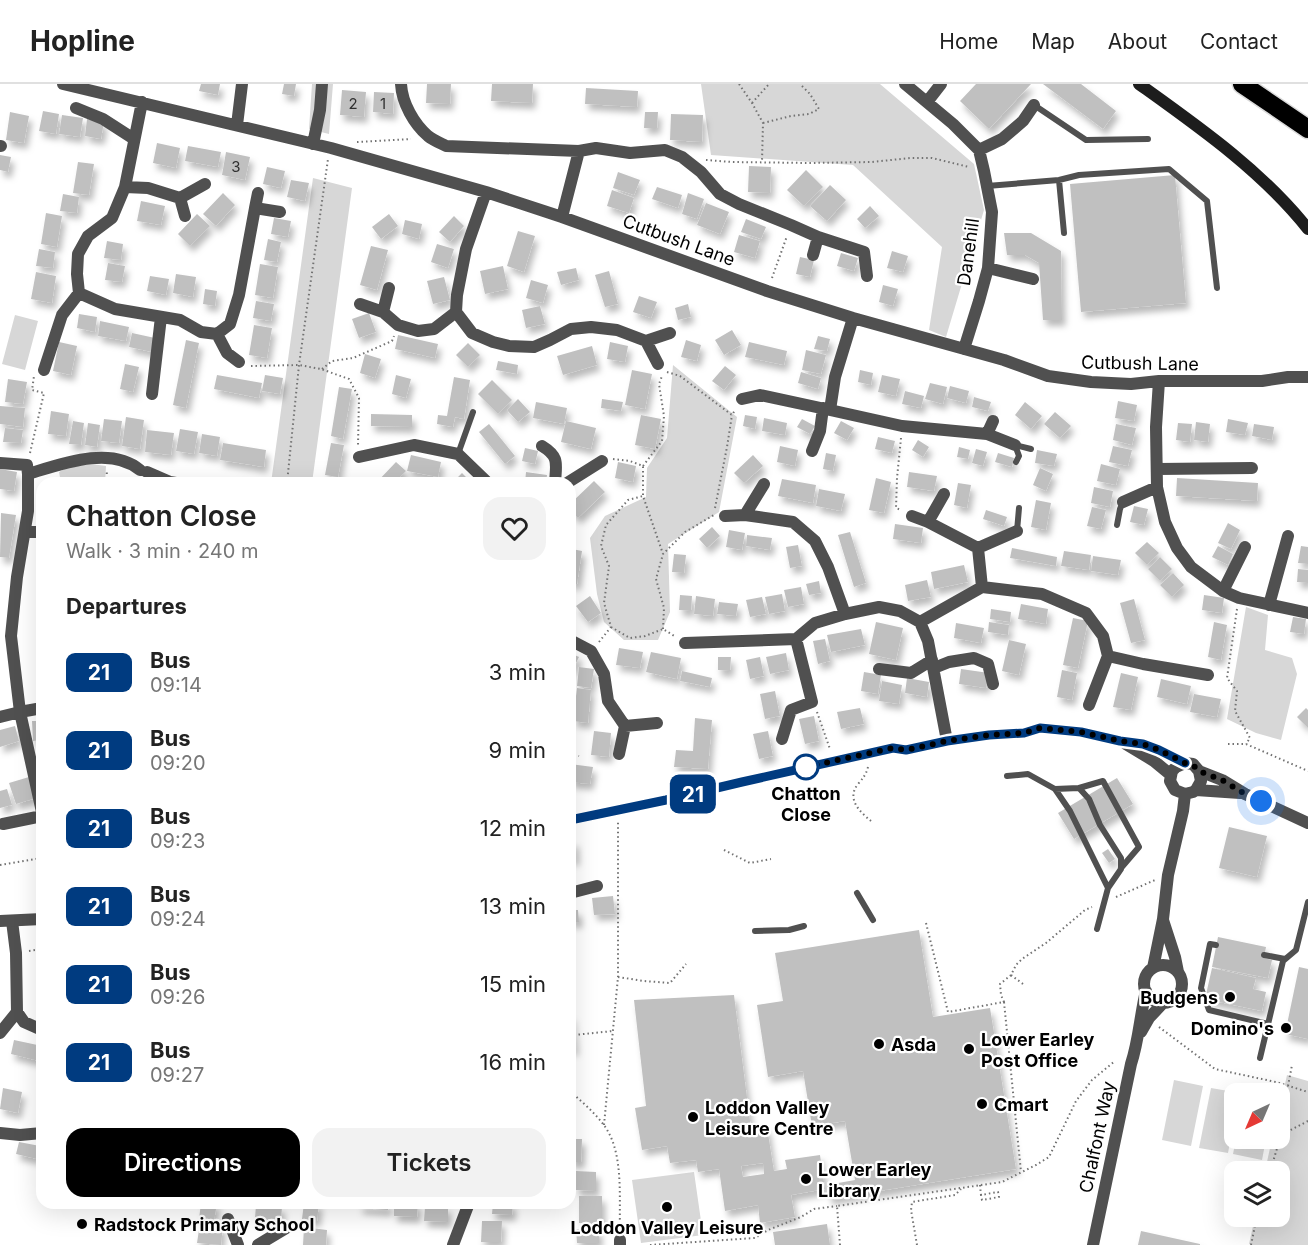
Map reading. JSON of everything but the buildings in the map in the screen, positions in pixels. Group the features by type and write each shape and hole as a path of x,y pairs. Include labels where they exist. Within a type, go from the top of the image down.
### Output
{"highway":[{"path":"1242,84 1308,129"}],"main road":[{"path":"1139,84 1238,159 1308,220"},
{"path":"1291,207 1308,229"}],"street":[{"name":"Cutbush Lane","path":"63,84 331,148 486,192 767,291 853,318 1004,360 1048,376 1091,382 1131,384 1159,381 1262,381 1308,377"},
{"path":"237,125 242,84"},
{"path":"313,144 320,110 322,84"},
{"path":"401,84 401,93 415,123 430,138 446,146 579,152 596,148 630,153 665,150 682,157 701,172 720,194 739,204 818,237 864,252 867,276"},
{"path":"905,84 954,124 979,150 1002,139 1023,121 1034,105"},
{"path":"927,102 941,84"},
{"path":"40,369 62,315 79,292 78,254 88,236 112,218 125,187 142,102"},
{"path":"76,108 103,119 134,139"},
{"name":"Danehill","path":"964,349 988,268 992,212 979,150"},
{"path":"562,217 579,152"},
{"path":"125,187 148,188 180,198 205,184"},
{"path":"486,192 466,249 457,295 456,312 472,333 508,346 534,347 571,328 591,327 617,330 646,341 670,333"},
{"path":"79,292 115,309 180,320 201,332 217,334 230,324 258,193"},
{"path":"180,198 185,216"},
{"path":"255,208 280,212"},
{"path":"813,255 818,237"},
{"path":"988,268 1033,279"},
{"path":"382,312 389,288"},
{"path":"360,304 382,312 398,325 418,332 434,329 456,312"},
{"path":"152,394 161,318"},
{"path":"812,451 853,318"},
{"path":"217,334 227,353 239,362"},
{"path":"646,341 657,364"},
{"name":"Cutbush Lane","path":"1288,377 1308,366"},
{"path":"1159,381 1156,427 1157,488 1165,522 1177,548 1191,567 1223,591 1239,598 1308,613"},
{"path":"742,399 758,389 826,409 902,426 987,434 1015,445"},
{"path":"987,434 993,421"},
{"path":"359,457 414,445 458,454 482,477"},
{"path":"542,447 553,453 556,462 555,477"},
{"path":"0,463 27,470 104,457 133,464 158,477"},
{"path":"576,478 602,462"},
{"path":"1158,469 1252,468"},
{"path":"27,470 28,511 17,577 11,636 20,711 36,786"},
{"path":"745,514 764,484"},
{"path":"1123,502 1157,488"},
{"path":"928,522 944,494"},
{"path":"725,516 745,514 793,522 815,541 828,567 845,614"},
{"path":"912,516 978,548"},
{"path":"978,548 1017,531"},
{"path":"25,532 36,532"},
{"path":"1269,605 1288,536"},
{"path":"1223,591 1245,547"},
{"path":"978,548 982,587"},
{"path":"920,622 982,587 1042,594 1086,613 1102,636 1108,656 1089,705"},
{"path":"685,643 796,639 815,623 845,614 879,607 900,611 920,622 928,641 947,741"},
{"path":"782,739 792,710 812,702 796,639"},
{"path":"576,643 591,651 604,674 608,701 625,726 619,754"},
{"path":"1108,656 1208,675"},
{"path":"879,669 911,673 933,664 974,657 988,664 993,684"},
{"path":"0,717 36,709"},
{"path":"625,726 657,723"},
{"path":"576,819 893,748 906,750 947,741 1024,733 1040,728 1081,732 1143,744 1193,765 1199,771 1308,823"},
{"path":"1120,741 1154,761 1171,776"},
{"path":"1185,763 1176,767 1171,776 1170,781 1175,790 1245,794"},
{"path":"1163,919 1182,981 1180,992 1174,999 1164,1002 1154,1000 1146,991 1145,981 1153,968 1163,919 1168,875 1183,811 1191,792 1201,781 1199,771"},
{"path":"3,824 36,816"},
{"path":"576,891 597,886"},
{"path":"36,919 6,921 16,953 17,1012 24,1022 36,1027"},
{"path":"1153,968 1163,965 1174,968 1178,972"},
{"name":"Chalfont Way","path":"1093,1245 1146,991"},
{"name":"Chalfont Way","path":"1138,1036 1149,1018 1164,1002"},
{"path":"0,1033 17,1012"},
{"path":"0,1133 36,1134"},
{"path":"453,1245 467,1209"},
{"path":"228,1219 238,1245"},
{"path":"258,1245 286,1228"}],"lane":[{"path":"1034,105 1086,140 1148,140"},
{"path":"987,186 1059,180 1079,175 1169,169 1207,201 1217,288"},
{"path":"1059,180 1064,233"},
{"path":"458,454 473,412"},
{"path":"1015,445 1031,449"},
{"path":"1015,445 1019,456 1016,462"},
{"path":"1117,525 1123,502"},
{"path":"1017,531 1019,508"},
{"path":"1006,776 1028,774 1055,789 1070,811 1108,888"},
{"path":"1055,789 1079,788 1103,781 1139,847 1108,888 1097,929"},
{"path":"1079,788 1089,799 1100,825 1121,858 1121,869"},
{"path":"857,893 873,920"},
{"path":"1260,1058 1282,961 1296,950 1308,902"},
{"path":"755,931 789,930 804,926"},
{"path":"1216,945 1210,944 1201,988 1209,1010 1268,1024"},
{"path":"1264,955 1285,959"}],"path":[{"path":"739,84 764,123 762,162"},
{"path":"752,103 769,84"},
{"path":"764,123 809,114 819,109 801,84"},
{"path":"350,141 430,138"},
{"path":"288,477 298,365 331,148"},
{"path":"682,157 732,162 872,162 932,158 984,171"},
{"path":"767,291 791,225"},
{"path":"321,369 332,361 352,358 392,341 398,325"},
{"path":"239,362 249,366 298,365 321,369 349,379 359,398 359,457"},
{"path":"27,470 44,393 32,390 40,369"},
{"path":"663,554 643,496 643,466 662,441 664,416 659,384 664,371 680,376 732,415"},
{"path":"663,629 664,608 656,579 663,554 685,532 714,515 732,415 742,399"},
{"path":"902,426 896,508 912,516"},
{"path":"602,462 616,458 643,466"},
{"path":"643,496 628,500 606,525 602,546 609,566 604,603 610,627 630,638 645,636 663,629"},
{"path":"1239,598 1227,678 1237,691 1234,711 1250,738 1246,744"},
{"path":"591,651 610,627"},
{"path":"663,629 685,643"},
{"path":"812,702 830,749"},
{"path":"1228,744 1246,744 1308,771"},
{"path":"868,767 866,775 856,787 854,801 858,810 871,821"},
{"path":"604,1125 618,977 618,810"},
{"path":"724,850 750,863 771,859"},
{"path":"0,865 36,859"},
{"path":"1021,1172 1004,1002 1000,984 1011,975 1022,959 1046,943 1085,910 1168,875"},
{"path":"926,923 948,1012 1004,1002"},
{"path":"25,952 36,950"},
{"path":"618,977 670,983 686,964"},
{"path":"1011,975 1023,984"},
{"path":"1159,1027 1215,1069 1275,1083"},
{"path":"576,1035 613,1031"},
{"path":"650,1245 755,1238 814,1209 1002,1182 1049,1157 1076,1101 1092,1080 1115,1061"},
{"path":"1289,1083 1292,1065"},
{"path":"1290,1087 1308,1092"},
{"path":"576,1097 604,1125 615,1144 620,1243"},
{"path":"1273,1161 1281,1135 1308,1121"},
{"path":"980,1185 981,1195 982,1200 999,1197 998,1192 981,1195"},
{"path":"917,1245 911,1210 912,1202 955,1194 962,1188"},
{"path":"837,1206 840,1245"},
{"path":"1251,1245 1255,1227"}],"shaded area":[{"path":"312,84 333,84 329,134 309,129"},
{"path":"701,84 880,84 974,164 984,210 946,337 929,330 942,247 853,165 711,155"},
{"path":"313,178 352,188 313,477 272,477"},
{"path":"15,315 38,321 25,370 2,364"},
{"path":"673,365 737,417 719,512 668,544 670,612 658,640 624,640 604,622 597,594 590,538 605,516 646,497 647,468 667,438"},
{"path":"76,462 106,466 105,477 60,477 59,472"},
{"path":"1246,607 1268,615 1265,650 1292,658 1297,674 1281,740 1256,733 1227,719"},
{"path":"1287,1075 1308,1081 1308,1245 1253,1245 1249,1244 1253,1227 1290,1227 1290,1161 1267,1161 1270,1149 1290,1149 1290,1083 1285,1083"},
{"path":"1174,1080 1203,1086 1191,1146 1162,1140"},
{"path":"1211,1088 1224,1090 1224,1149 1229,1149 1228,1153 1199,1148"},
{"path":"1234,1149 1264,1149 1262,1160 1233,1154"},
{"name":"Loddon Valley Leisure","path":"694,1172 703,1235 641,1243 632,1180"}],"bus line":[{"name":"21","path":"576,819 893,748 906,750 966,738 1024,733 1040,728 1081,732 1143,744 1185,763"}],"place":[{"name":"Chatton Close","path":"806,767"},
{"name":"Budgens","path":"1230,997"},
{"name":"Domino's","path":"1286,1028"},
{"name":"Asda","path":"879,1044"},
{"name":"Lower Earley Post Office","path":"969,1049"},
{"name":"Cmart","path":"982,1104"},
{"name":"Loddon Valley Leisure Centre","path":"693,1117"},
{"name":"Lower Earley Library","path":"806,1179"},
{"name":"Loddon Valley Leisure","path":"667,1207"},
{"name":"Radstock Primary School","path":"82,1224"}],"route":[{"path":"806,767 893,748 906,750 966,738 1024,733 1040,728 1060,729 1143,744 1189,763 1197,767 1199,771 1222,780 1261,801"}]}
